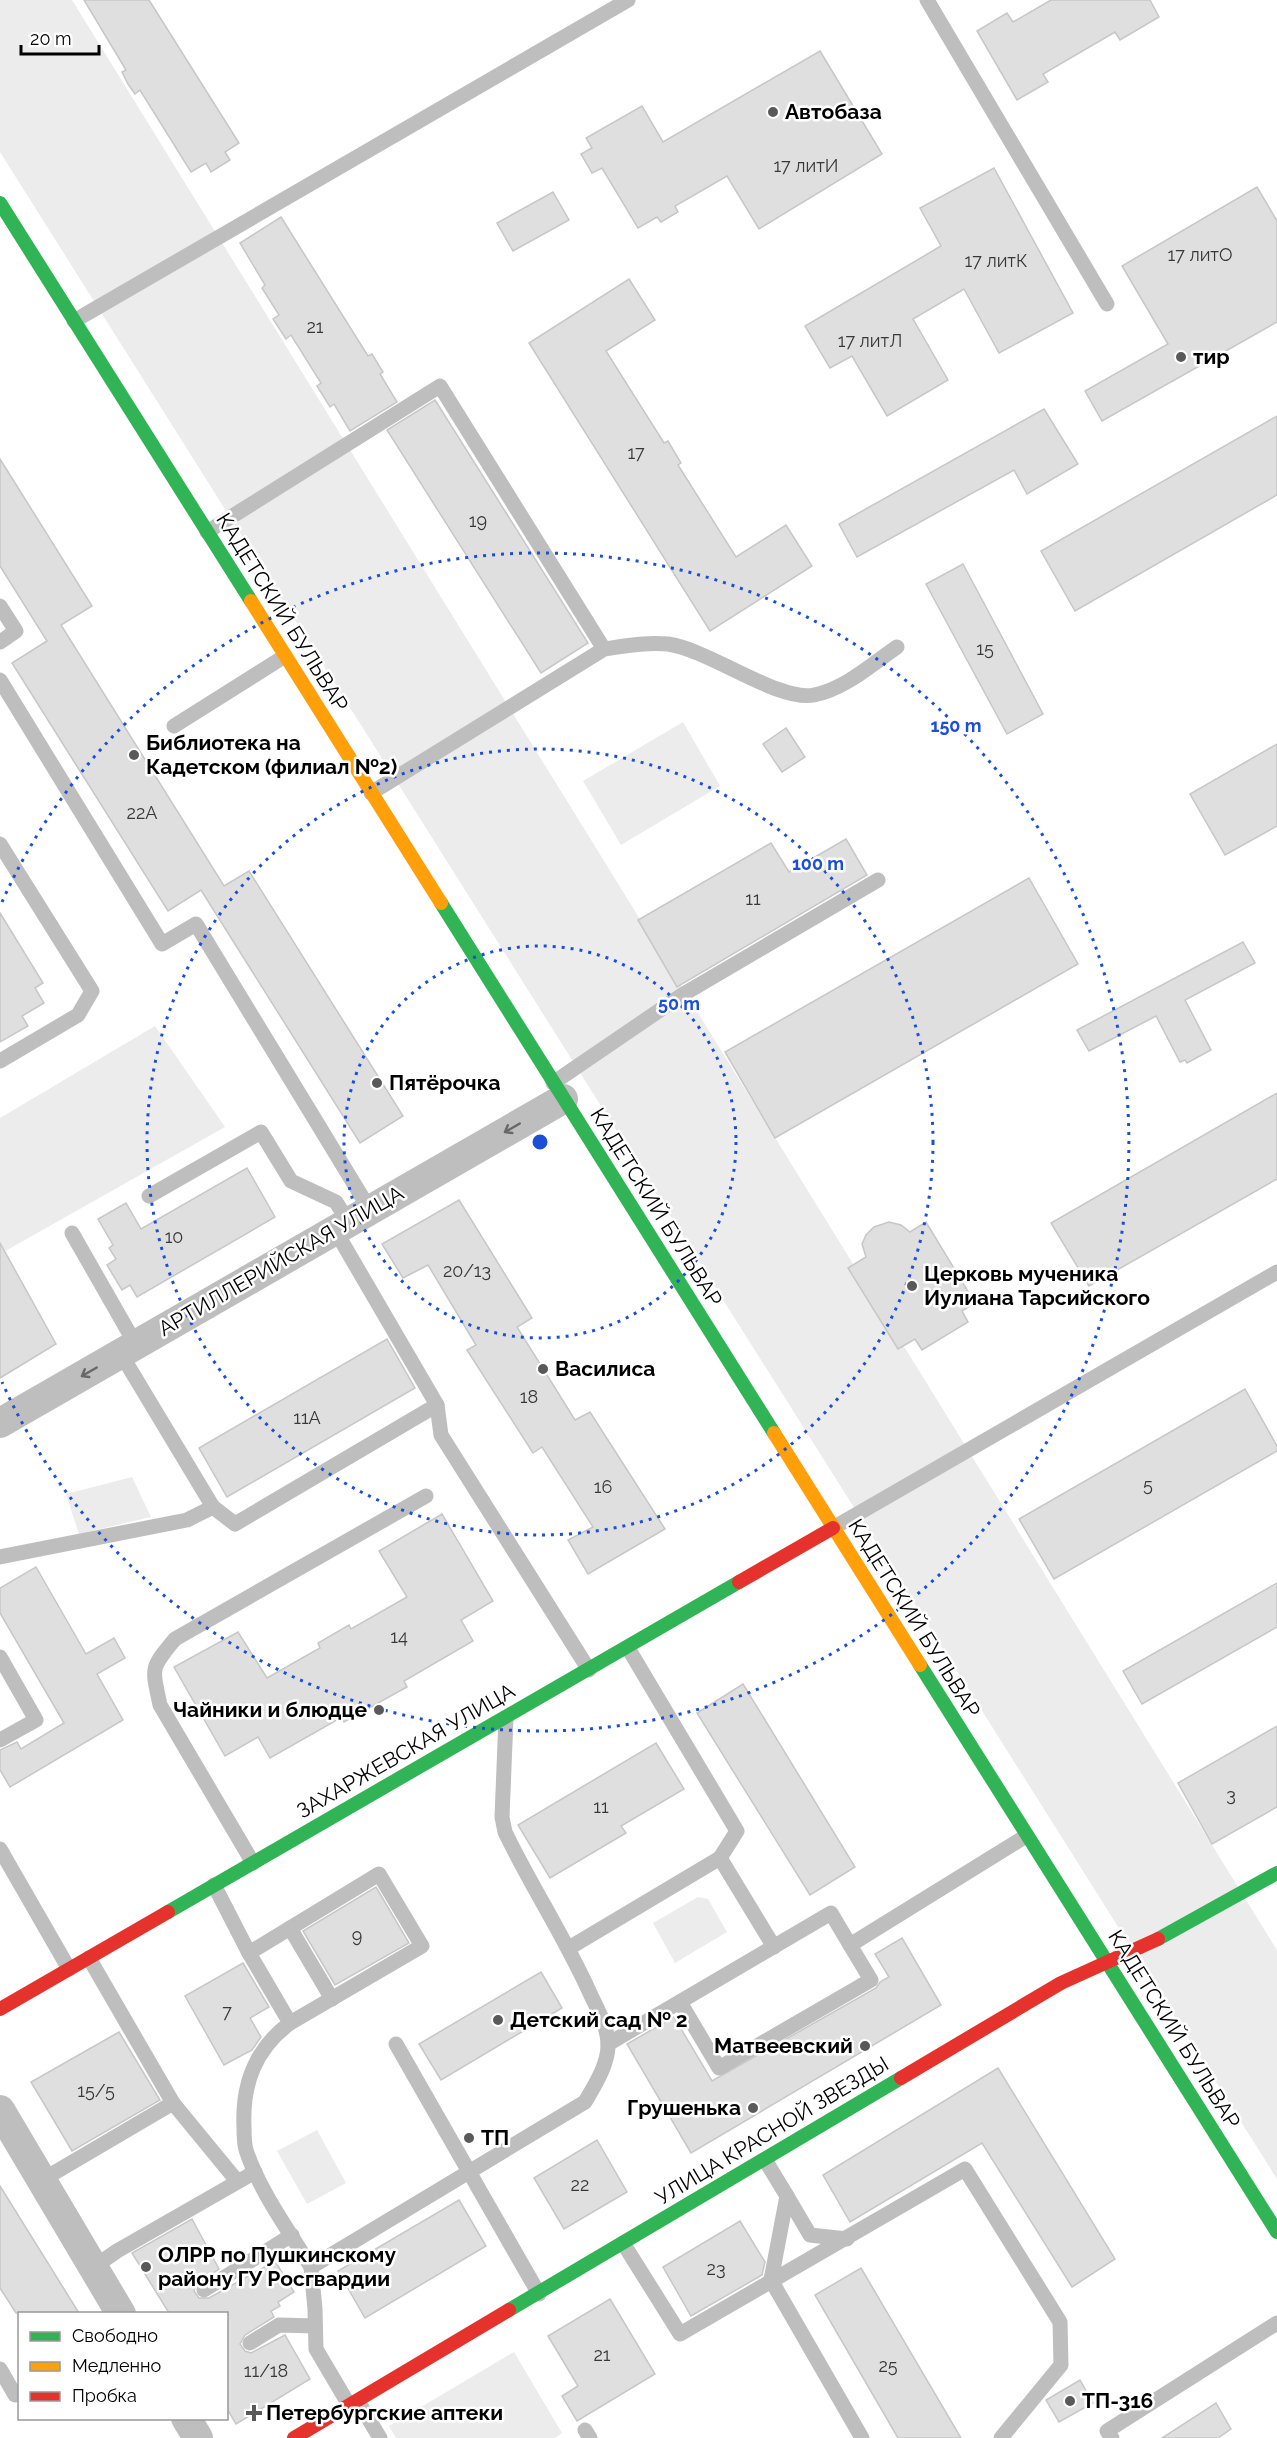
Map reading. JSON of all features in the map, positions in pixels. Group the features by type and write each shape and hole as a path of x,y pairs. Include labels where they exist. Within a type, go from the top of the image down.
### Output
{"street":[{"name":"КАДЕТСКИЙ БУЛЬВАР","path":"0,203 1277,2232"},
{"name":"АРТИЛЛЕРИЙСКАЯ УЛИЦА","path":"0,1423 351,1221 558,1091"},
{"name":"ЗАХАРЖЕВСКАЯ УЛИЦА","path":"0,2009 833,1528"},
{"name":"УЛИЦА КРАСНОЙ ЗВЕЗДЫ","path":"294,2438 1061,1983 1162,1937 1277,1873"},
{"path":"0,2110 121,2312"},
{"path":"187,2420 198,2438"}],"lane":[{"path":"74,321 628,0"},
{"path":"927,0 1107,304"},
{"path":"207,532 440,386 604,649"},
{"path":"0,606 15,631 0,642"},
{"path":"371,793 604,649 637,644 669,645 715,660 786,693 813,695 840,686 897,647"},
{"path":"174,726 285,656"},
{"path":"0,681 162,944 196,924 351,1221 437,1406 441,1435 589,1670"},
{"path":"0,844 92,991 78,1015 0,1061"},
{"path":"558,1091 682,995 878,880"},
{"path":"149,1196 261,1132 291,1181 336,1203 351,1221"},
{"path":"72,1233 128,1349 213,1507 235,1524 437,1406"},
{"path":"833,1528 1277,1272"},
{"path":"253,1863 160,1705 154,1679 155,1664 176,1639 426,1496"},
{"path":"0,1557 187,1520 213,1507"},
{"path":"569,1948 720,1858 737,1831 628,1648"},
{"path":"0,1657 36,1720 0,1740"},
{"path":"311,2267 585,2102 597,2081 608,2044 605,2025 569,1948 505,1832 502,1816 506,1718"},
{"path":"850,1945 1026,1836"},
{"path":"0,1849 69,1970"},
{"path":"720,1858 774,1947"},
{"path":"249,1953 379,1874 422,1946 273,2036 249,2076 243,2114 245,2148 255,2172 311,2267 316,2349 380,2438"},
{"path":"214,1886 290,2024"},
{"path":"608,2044 831,1913 871,1980 719,2068 680,2002"},
{"path":"290,1928 332,1999"},
{"path":"89,1958 174,2103 237,2181"},
{"path":"396,2044 539,2294"},
{"path":"42,2180 174,2103"},
{"path":"765,2160 810,2235 847,2239"},
{"path":"624,2243 680,2334 965,2169 1060,2322 1061,2365 1001,2438"},
{"path":"94,2267 117,2251 255,2172"},
{"path":"787,2196 771,2280 862,2438"},
{"path":"204,2290 292,2235"},
{"path":"1112,2438 1107,2431 1277,2323"},
{"path":"250,2343 279,2325 315,2326"},
{"path":"0,2369 15,2395 18,2394"}],"shaded area":[{"path":"0,0 72,0 1277,1950 1277,2179 0,152"},
{"path":"683,722 720,786 621,845 583,781"},
{"path":"155,1026 225,1127 0,1254 0,1118"},
{"path":"132,1477 151,1517 79,1534 66,1494"},
{"path":"698,1897 708,1899 727,1932 675,1963 653,1923"},
{"path":"317,2130 346,2183 307,2204 277,2151"},
{"path":"514,2352 562,2433 555,2438 396,2438 389,2426"}],"building":[{"path":"84,0 149,0 239,143 225,152 230,160 211,172 206,163 191,172 140,90 135,94 128,84 122,72 126,70"},
{"path":"1051,0 1150,0 1159,17 1120,40 1115,32 1043,74 1048,82 1017,100 977,31 1007,13 1013,22"},
{"path":"820,51 882,154 759,229 727,176 675,206 678,212 661,222 657,217 638,228 602,168 592,173 581,154 592,148 586,138 642,106 663,142"},
{"path":"994,168 1073,313 999,353 964,289 913,319 948,380 887,416 852,356 830,368 805,326 941,246 920,208"},
{"path":"1257,187 1277,221 1277,322 1102,421 1085,391 1168,344 1122,266"},
{"path":"553,192 569,220 513,251 497,223"},
{"path":"281,217 368,356 372,354 383,372 380,374 397,402 350,431 334,404 330,407 317,386 321,383 291,335 286,339 273,319 279,315 262,288 265,285 240,243"},
{"path":"629,279 655,320 606,351 664,443 668,441 681,463 678,465 736,557 786,525 812,566 710,631 529,343"},
{"path":"435,400 588,643 541,673 387,430"},
{"path":"1044,409 1078,464 1027,494 1014,470 857,557 839,524"},
{"path":"1277,416 1277,495 1075,611 1041,551"},
{"path":"0,459 92,606 61,625 224,886 249,871 403,1116 360,1143 201,890 168,911 12,663 47,641 0,566"},
{"path":"963,564 1043,714 1007,734 926,584"},
{"path":"786,728 805,757 782,772 763,744"},
{"path":"1277,744 1277,826 1225,855 1190,794"},
{"path":"846,839 867,875 677,987 638,920 771,843 789,872"},
{"path":"1029,878 1078,964 775,1138 725,1052"},
{"path":"0,913 43,983 35,988 44,1003 22,1016 28,1026 0,1042"},
{"path":"1243,942 1255,963 1185,1000 1211,1050 1187,1063 1185,1060 1180,1062 1156,1016 1089,1051 1077,1030"},
{"path":"1277,1093 1277,1179 1089,1286 1051,1223"},
{"path":"247,1168 275,1217 137,1297 130,1285 122,1290 107,1265 116,1259 109,1248 113,1245 98,1219 126,1203 141,1229"},
{"path":"459,1200 532,1318 517,1327 575,1420 590,1412 665,1529 588,1574 568,1540 593,1527 542,1447 533,1453 467,1350 476,1345 428,1265 403,1278 382,1244"},
{"name":"Церковь мученика Иулиана Тарсийского","path":"889,1222 901,1225 910,1232 926,1222 975,1303 962,1311 968,1322 922,1350 915,1339 898,1349 848,1268 866,1257 862,1244 866,1235 874,1227"},
{"path":"0,1243 56,1344 0,1378"},
{"path":"387,1339 415,1388 227,1497 199,1448"},
{"path":"1245,1389 1277,1446 1277,1451 1054,1579 1019,1519"},
{"path":"442,1514 493,1601 461,1620 473,1641 404,1681 407,1687 344,1722 342,1717 270,1758 258,1737 225,1756 174,1667 238,1632 267,1678 320,1648 318,1643 349,1625 351,1629 407,1597 379,1551"},
{"path":"36,1567 86,1654 114,1638 125,1658 97,1674 123,1720 10,1787 0,1770 0,1750 17,1742 21,1749 64,1723 0,1613 0,1588"},
{"path":"1277,1583 1277,1627 1142,1704 1123,1671"},
{"path":"743,1684 855,1867 810,1895 697,1713"},
{"path":"1277,1726 1277,1807 1212,1844 1178,1783"},
{"path":"656,1743 684,1789 621,1826 626,1833 550,1878 518,1825"},
{"path":"376,1887 409,1943 335,1985 303,1931"},
{"path":"902,1938 941,2005 691,2153 627,2044 674,2017 712,2081 876,1988 880,1982 889,1977 875,1954"},
{"path":"243,1963 269,2007 250,2018 261,2037 252,2050 224,2065 185,1996"},
{"path":"541,1972 562,2008 441,2080 419,2044"},
{"path":"119,2032 160,2100 72,2151 31,2082"},
{"path":"998,2068 1115,2259 1072,2287 982,2143 850,2222 823,2175"},
{"path":"597,2140 627,2192 564,2229 534,2178"},
{"path":"0,2186 78,2312 16,2313 0,2288"},
{"path":"459,2200 486,2246 365,2318 338,2271"},
{"path":"192,2219 219,2269 196,2285 194,2291 199,2298 209,2298 275,2261 294,2292 278,2302 280,2306 271,2311 274,2317 245,2335 240,2344 245,2351 251,2353 285,2335 310,2379 236,2424 228,2410 228,2312 168,2312 132,2253"},
{"path":"740,2221 765,2262 762,2275 691,2316 663,2267"},
{"path":"861,2268 961,2438 898,2438 815,2295"},
{"path":"610,2299 655,2374 577,2421 562,2396 578,2386 548,2336"},
{"name":"ТП-316","path":"1080,2380 1093,2403 1059,2422 1046,2400"},
{"path":"1216,2403 1231,2429 1218,2438 1162,2438"}],"traffic: fast":[{"path":"0,203 251,601"},
{"path":"441,903 774,1433"},
{"path":"168,1912 739,1582"},
{"path":"920,1665 1277,2232"},
{"path":"1158,1939 1277,1873"},
{"path":"509,2310 901,2078"}],"traffic: slow":[{"path":"251,601 441,903"},
{"path":"774,1433 920,1665"}],"traffic: jam":[{"path":"739,1582 833,1528"},
{"path":"0,2009 168,1912"},
{"path":"901,2078 1061,1983 1158,1939"},
{"path":"294,2438 509,2310"}],"place":[{"name":"Автобаза","path":"773,112"},
{"name":"тир","path":"1181,357"},
{"name":"Библиотека на Кадетском (филиал №2)","path":"134,755"},
{"name":"Пятёрочка","path":"377,1083"},
{"name":"Церковь мученика Иулиана Тарсийского","path":"912,1286"},
{"name":"Василиса","path":"543,1369"},
{"name":"Чайники и блюдце","path":"379,1710"},
{"name":"Детский сад № 2","path":"498,2020"},
{"name":"Матвеевский","path":"865,2046"},
{"name":"Грушенька","path":"753,2108"},
{"name":"ТП","path":"469,2138"},
{"name":"ОЛРР по Пушкинскому району ГУ Росгвардии","path":"146,2267"},
{"name":"ТП-316","path":"1070,2401"},
{"name":"Петербургские аптеки","path":"254,2413"}]}
